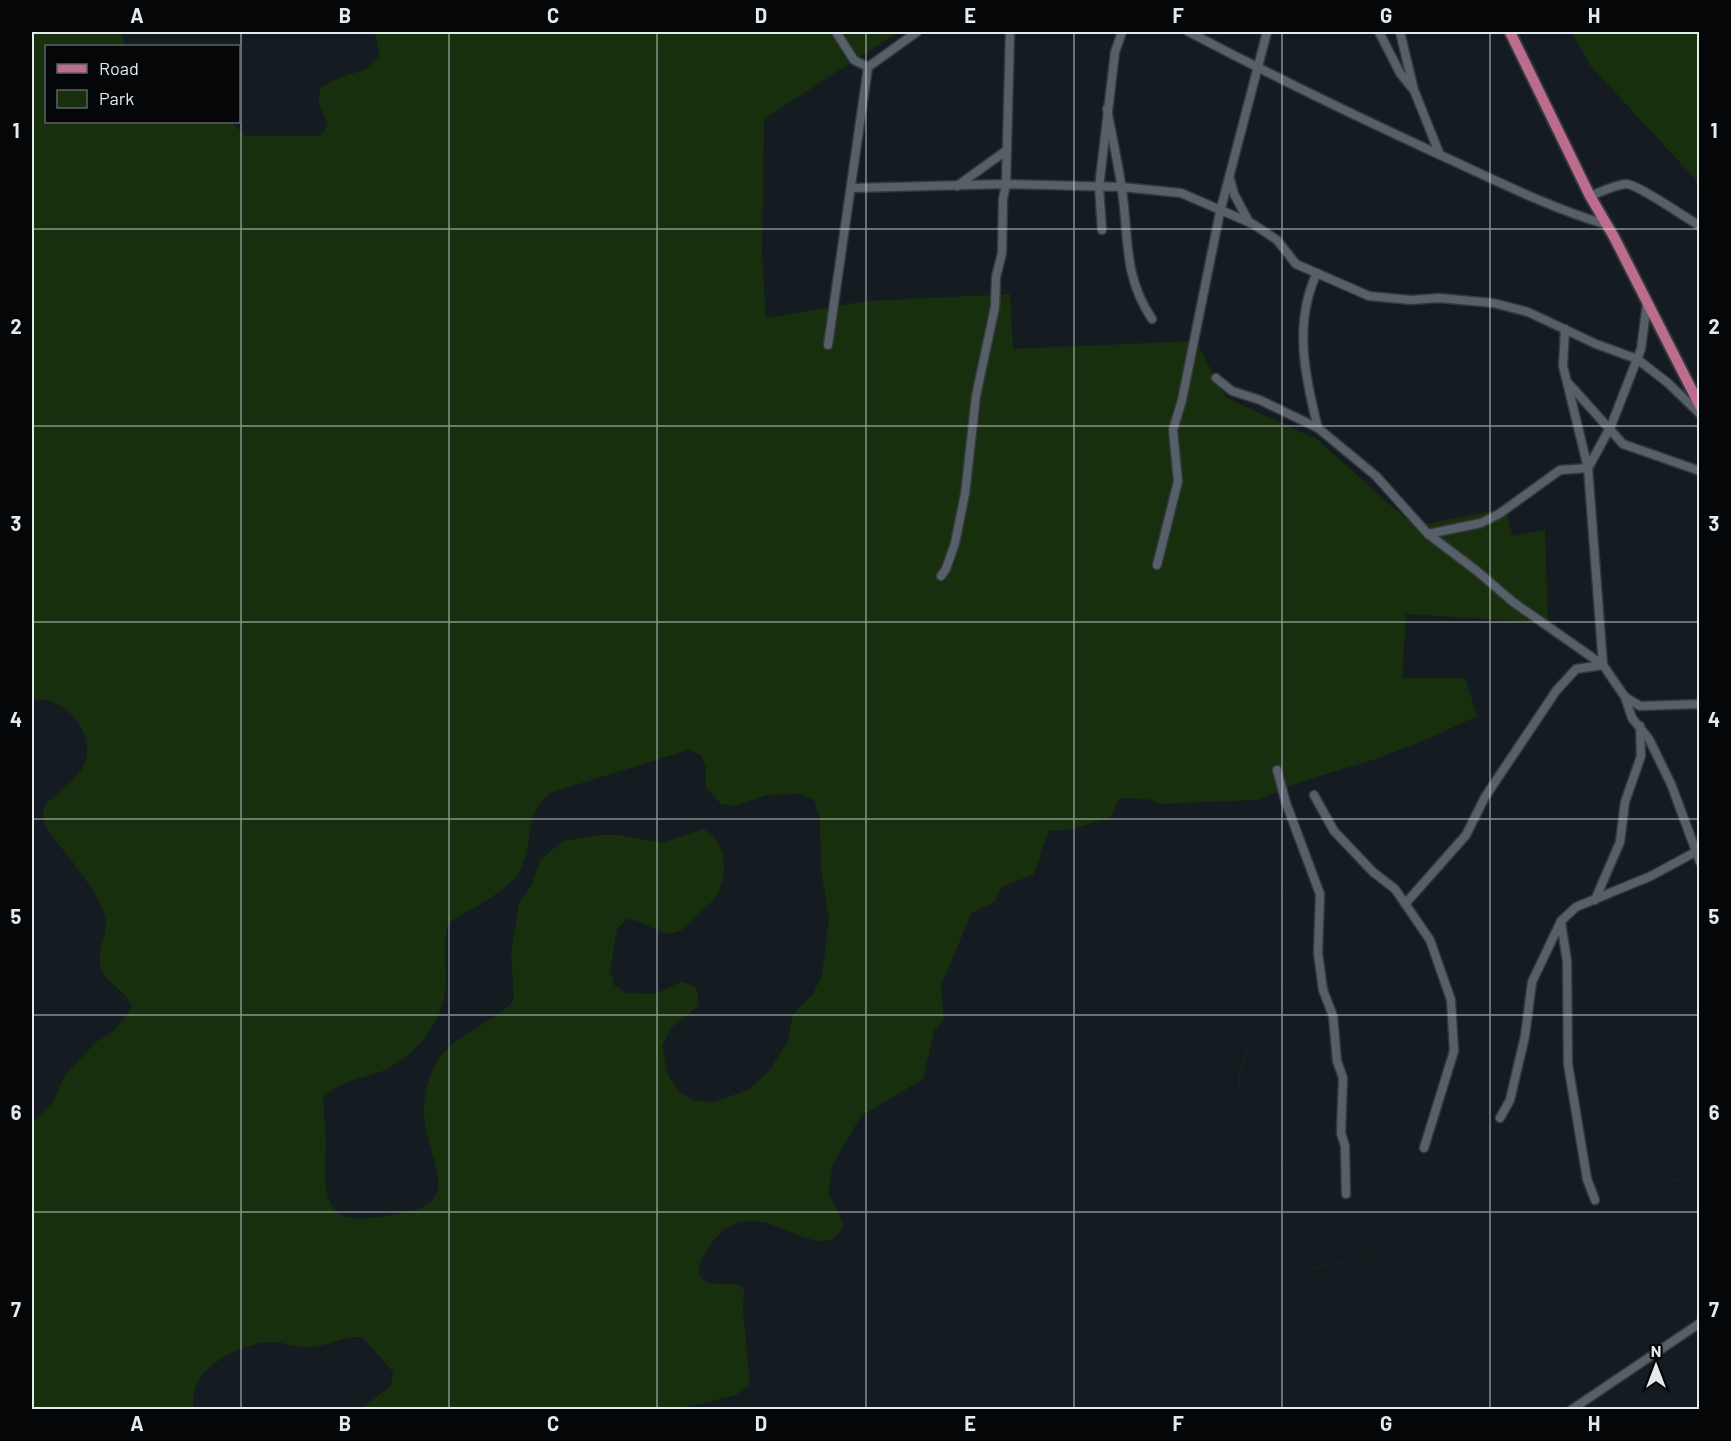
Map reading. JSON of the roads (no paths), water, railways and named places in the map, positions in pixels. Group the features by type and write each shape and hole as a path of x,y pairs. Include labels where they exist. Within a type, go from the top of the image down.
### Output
{"main road":[{"path":"1510,32 1590,196 1700,406"}],"street":[{"path":"836,32 854,60 868,67"},
{"path":"828,345 853,188 868,67 917,32"},
{"path":"941,576 946,569 955,543 965,494 976,396 995,307 996,277 1002,253 1010,32"},
{"path":"1102,230 1099,187 1115,52 1122,32"},
{"path":"1189,32 1440,155 1574,214 1605,224"},
{"path":"1157,565 1178,481 1173,430 1182,400 1220,212 1268,32"},
{"path":"1378,32 1400,74 1414,90"},
{"path":"1400,32 1414,90 1440,155"},
{"path":"1107,109 1128,231 1128,264 1135,287 1152,319"},
{"path":"957,186 1007,150"},
{"path":"1230,177 1234,195 1249,222"},
{"path":"853,188 1006,184 1122,187 1181,193 1220,212 1249,222 1277,240 1296,264 1369,296 1389,299 1439,298 1493,303 1528,312 1637,359 1668,383 1700,414"},
{"path":"1590,196 1626,184 1637,185 1658,201 1700,226"},
{"path":"1317,273 1310,287 1303,327 1306,384 1318,428"},
{"path":"1588,468 1609,430 1641,349 1647,303"},
{"path":"1565,329 1563,366 1588,468 1603,665"},
{"path":"1216,378 1233,391 1260,400 1318,428 1376,476 1428,534 1577,650 1603,665 1625,697 1632,718 1640,726 1671,784 1698,851 1700,862"},
{"path":"1567,381 1623,444 1700,471"},
{"path":"1428,534 1481,523 1499,514 1560,470 1588,468"},
{"path":"1405,904 1466,835 1485,796 1556,691 1576,669 1603,665"},
{"path":"1625,697 1640,706 1700,704"},
{"path":"1595,900 1620,842 1625,802 1641,756 1640,726"},
{"path":"1277,771 1286,803 1320,894 1318,953 1323,990 1333,1016 1337,1061 1343,1078 1341,1133 1345,1146 1346,1194"},
{"path":"1314,795 1334,831 1373,872 1395,889 1430,940 1451,1000 1454,1051 1425,1148"},
{"path":"1500,1118 1510,1100 1525,1036 1532,982 1561,921 1576,907 1652,876 1698,851"},
{"path":"1561,921 1567,962 1568,1064 1587,1179 1595,1200"},
{"path":"1571,1410 1700,1323"}]}
